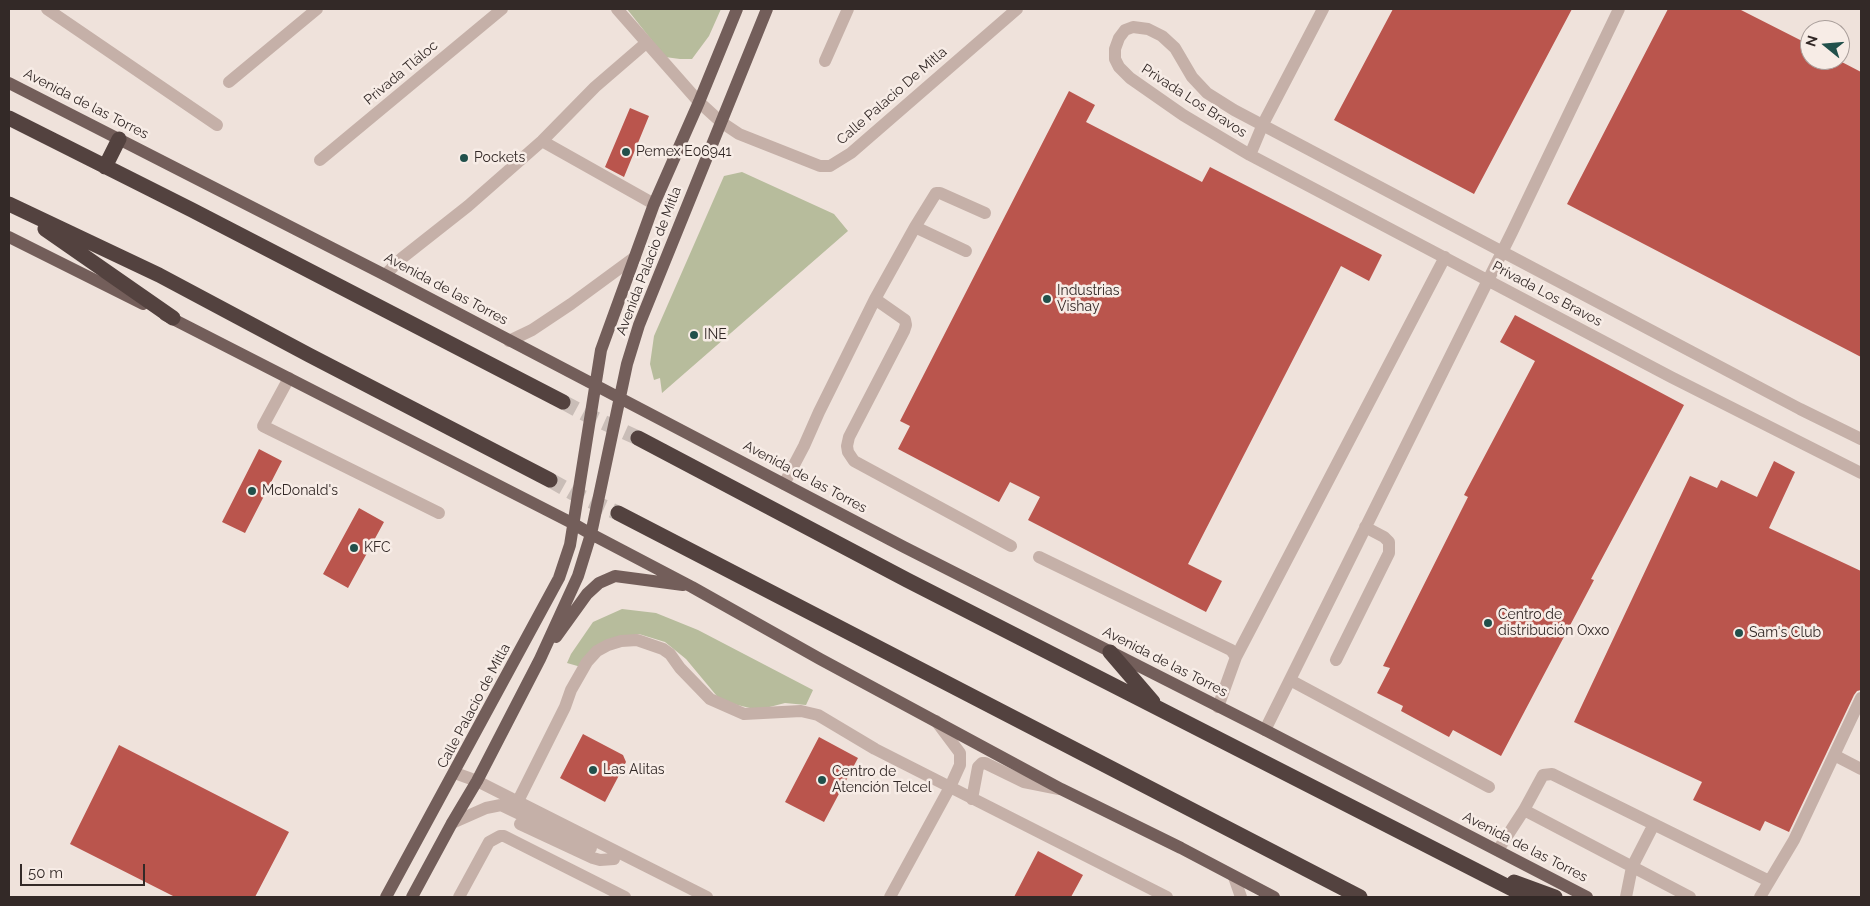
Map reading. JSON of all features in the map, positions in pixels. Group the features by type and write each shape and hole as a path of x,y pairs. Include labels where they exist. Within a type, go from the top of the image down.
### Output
{"highway":[{"path":"9,118 192,210 563,402"},
{"path":"105,167 119,139"},
{"path":"10,205 173,318"},
{"path":"10,205 159,275 550,480"},
{"path":"638,438 907,580 1528,897"},
{"path":"618,513 1360,897"},
{"path":"1110,652 1157,707"},
{"path":"1466,864 1555,897"}],"main road":[{"name":"Avenida Palacio de Mitla","path":"572,523 601,350 654,204 737,9"},
{"name":"Avenida Palacio de Mitla","path":"591,534 626,364 639,324 767,9"},
{"name":"Avenida de las Torres","path":"9,83 385,275 904,547 1265,730 1587,897"},
{"path":"9,237 173,318 572,523 692,586 820,659 1061,789 1181,848 1274,897"},
{"name":"Calle Palacio de Mitla","path":"386,897 455,773 559,578 570,544 572,523"},
{"path":"412,897 452,822 478,781 540,659 578,576 591,534"},
{"path":"540,659 587,594 599,583 615,576 692,586"}],"street":[{"path":"47,9 217,124"},
{"path":"229,82 317,9"},
{"name":"Privada Tláloc","path":"320,160 502,9"},
{"name":"Calle Palacio De Mitla","path":"616,9 699,102 721,122 739,134 820,166 830,166 851,153 1017,9"},
{"path":"825,62 848,9"},
{"path":"1250,155 1263,124 1323,9"},
{"path":"1265,730 1502,252 1619,9"},
{"name":"Privada Los Bravos","path":"1861,439 1234,110 1207,93 1192,78 1175,48 1162,36 1148,29 1134,27 1125,30 1119,38 1115,49 1115,59 1119,67 1130,78 1183,115 1250,155 1671,378 1861,473"},
{"path":"385,275 402,258 468,206 542,141 595,87 646,43"},
{"path":"542,141 654,204"},
{"path":"784,484 875,299 914,227 936,193 940,193 985,213"},
{"path":"914,227 966,251"},
{"path":"509,341 532,330 571,304 635,256"},
{"path":"1218,707 1236,657 1445,258"},
{"path":"875,299 900,315 905,320 906,325 849,437 848,452 854,461 1011,546"},
{"path":"289,378 263,426 439,513"},
{"path":"1336,660 1389,554 1389,542 1384,537 1365,527"},
{"path":"1039,557 1231,650 1236,657"},
{"path":"518,802 565,707 571,690 587,662 597,651 608,645 622,641 637,640 663,649 670,654 680,668 710,699 736,712 750,715 800,711 818,716 875,749 1167,897"},
{"path":"1290,680 1320,694 1489,787"},
{"path":"1760,897 1794,840 1861,698"},
{"path":"890,897 960,765 960,753 935,720"},
{"path":"1834,755 1861,769"},
{"path":"972,798 978,767 982,763 1024,782 1061,789"},
{"path":"455,773 478,781 707,897"},
{"path":"1498,850 1524,810 1543,775 1552,774 1769,880"},
{"path":"452,822 486,808 501,805 614,859 630,859"},
{"path":"1524,810 1690,897"},
{"path":"1626,897 1632,867 1654,824"},
{"path":"458,897 489,842 496,837 504,836 625,897"},
{"path":"1234,877 1241,897"}],"green space":[{"path":"627,9 721,9 709,36 692,59 680,59 665,57"},
{"path":"742,172 834,214 848,231 662,393 660,378 654,380 650,364 654,336 724,176"},
{"path":"622,609 656,613 698,630 813,690 806,705 785,703 758,710 721,701 686,659 665,642 639,634 611,640 581,667 567,663 593,622"}],"building":[{"path":"1393,9 1572,9 1474,194 1334,120"},
{"path":"1668,9 1739,9 1800,40 1800,70 1850,70 1850,66 1861,72 1861,357 1567,204"},
{"path":"1069,91 1095,105 1086,122 1202,182 1210,167 1382,255 1369,281 1341,266 1188,564 1222,581 1206,612 1028,520 1040,497 1010,482 999,502 898,449 910,426 900,421"},
{"path":"630,108 649,116 624,177 605,167"},
{"path":"1515,315 1684,405 1591,579 1594,580 1501,756 1453,730 1449,737 1401,711 1403,706 1377,693 1390,668 1383,666 1468,497 1464,495 1535,361 1500,342"},
{"name":"McDonald's","path":"259,449 282,461 245,533 222,522"},
{"name":"Sam's Club","path":"1774,461 1795,472 1769,528 1861,571 1861,690 1857,691 1854,695 1789,832 1765,821 1760,831 1693,800 1702,782 1574,722 1690,476 1717,488 1721,480 1757,497"},
{"name":"KFC","path":"359,508 384,522 348,588 323,574"},
{"name":"Las Alitas","path":"583,734 623,755 626,762 605,802 560,778"},
{"name":"Centro de Atención Telcel","path":"819,737 858,758 824,822 785,802"},
{"path":"119,745 289,832 255,897 175,897 70,844"},
{"path":"1038,851 1083,875 1071,897 1014,897"}],"tunnel":[{"path":"563,402 638,438"},
{"path":"550,480 573,493 618,513"}],"place":[{"name":"Pemex E06941","path":"626,152"},
{"name":"Pockets","path":"464,158"},
{"name":"Industrias Vishay","path":"1047,299"},
{"name":"INE","path":"694,335"},
{"name":"McDonald's","path":"252,491"},
{"name":"KFC","path":"354,548"},
{"name":"Centro de distribución Oxxo","path":"1488,623"},
{"name":"Sam's Club","path":"1739,633"},
{"name":"Las Alitas","path":"593,770"},
{"name":"Centro de Atención Telcel","path":"822,780"}]}
